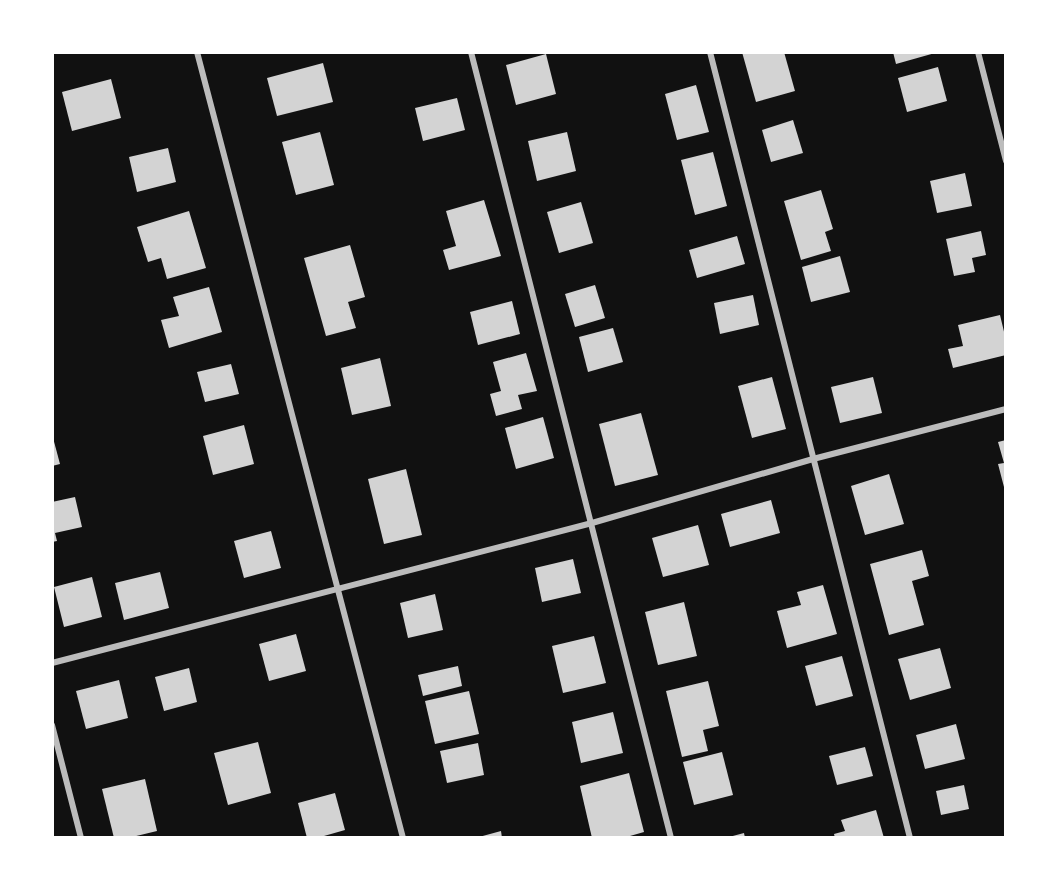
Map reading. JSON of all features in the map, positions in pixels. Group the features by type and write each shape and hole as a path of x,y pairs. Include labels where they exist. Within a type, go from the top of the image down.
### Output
{"street":[{"path":"197,52 403,837"},
{"path":"471,52 671,837"},
{"path":"710,52 910,837"},
{"path":"978,52 1005,161"},
{"path":"52,663 592,523 813,459 1005,409"},
{"path":"52,725 81,837"}],"building":[{"path":"742,52 784,52 795,91 756,102"},
{"path":"893,52 935,52 935,53 896,64"},
{"path":"546,54 556,94 516,105 506,65"},
{"path":"323,63 333,102 277,116 267,78"},
{"path":"938,67 947,101 907,112 898,78"},
{"path":"111,79 121,118 72,131 62,92"},
{"path":"696,85 709,132 677,140 665,94"},
{"path":"457,98 465,130 423,141 415,108"},
{"path":"793,120 803,153 771,162 762,130"},
{"path":"320,132 334,185 296,195 282,142"},
{"path":"567,132 576,171 537,181 528,141"},
{"path":"168,148 176,182 137,192 129,157"},
{"path":"713,152 727,206 695,215 681,160"},
{"path":"965,173 972,206 937,213 930,181"},
{"path":"821,190 833,229 825,232 831,251 801,260 784,201"},
{"path":"484,200 501,256 449,270 443,250 456,246 446,211"},
{"path":"581,202 593,243 559,253 547,212"},
{"path":"189,211 206,268 167,279 161,258 148,262 137,227"},
{"path":"981,231 986,255 972,258 975,272 954,276 946,239"},
{"path":"737,236 745,264 697,278 689,250"},
{"path":"350,245 365,297 348,302 356,328 326,336 304,258"},
{"path":"840,256 850,292 811,302 802,267"},
{"path":"595,285 605,318 575,327 565,294"},
{"path":"209,287 222,332 169,348 161,320 179,316 173,297"},
{"path":"753,295 759,325 720,334 714,303"},
{"path":"512,301 520,334 478,345 470,312"},
{"path":"1000,315 1006,340 1006,355 953,368 948,349 963,346 958,325"},
{"path":"613,328 623,362 588,372 579,337"},
{"path":"526,353 537,391 518,395 522,409 496,416 490,394 501,391 493,362"},
{"path":"380,358 391,406 352,415 341,368"},
{"path":"231,364 239,394 205,402 197,372"},
{"path":"772,377 786,429 752,438 738,386"},
{"path":"873,377 882,413 840,423 831,387"},
{"path":"641,413 658,475 615,486 599,424"},
{"path":"543,417 554,458 516,469 505,428"},
{"path":"244,425 254,464 213,475 203,436"},
{"path":"52,434 60,464 52,466"},
{"path":"1006,440 1006,486 1004,487 998,464 1004,463 998,442"},
{"path":"406,469 422,535 384,544 368,479"},
{"path":"889,474 904,524 865,535 851,486"},
{"path":"75,497 82,527 55,533 57,541 52,542 52,502"},
{"path":"771,500 780,533 730,547 721,514"},
{"path":"698,525 709,565 663,577 652,538"},
{"path":"271,531 281,568 244,578 234,541"},
{"path":"922,550 929,576 912,581 924,625 889,635 870,564"},
{"path":"573,559 581,593 542,602 535,568"},
{"path":"160,572 169,608 124,620 115,583"},
{"path":"92,577 102,617 64,627 54,587"},
{"path":"823,585 837,634 787,648 777,611 801,605 797,592"},
{"path":"435,594 443,630 408,638 400,603"},
{"path":"684,602 697,656 658,665 645,612"},
{"path":"296,634 306,671 269,681 259,644"},
{"path":"594,636 606,683 563,693 552,646"},
{"path":"940,648 951,688 910,700 898,659"},
{"path":"842,656 853,696 816,706 805,666"},
{"path":"458,666 462,686 423,696 418,675"},
{"path":"189,668 197,702 164,711 155,677"},
{"path":"119,680 128,718 86,729 76,691"},
{"path":"708,681 719,726 703,730 708,751 682,757 666,691"},
{"path":"469,691 479,734 435,744 425,701"},
{"path":"613,712 623,753 581,763 572,722"},
{"path":"956,724 965,759 925,769 916,735"},
{"path":"258,742 271,793 228,805 214,753"},
{"path":"478,743 484,775 447,783 440,751"},
{"path":"865,747 873,776 837,785 829,756"},
{"path":"722,752 733,795 694,805 683,762"},
{"path":"629,773 644,832 623,838 592,838 580,786"},
{"path":"145,779 157,831 128,838 114,838 102,789"},
{"path":"964,785 969,809 941,815 936,791"},
{"path":"335,793 345,830 317,838 307,838 298,803"},
{"path":"876,810 884,838 835,838 834,834 845,831 841,820"},
{"path":"501,831 502,838 479,838 479,837"},
{"path":"744,833 745,838 729,838 729,837"}]}
